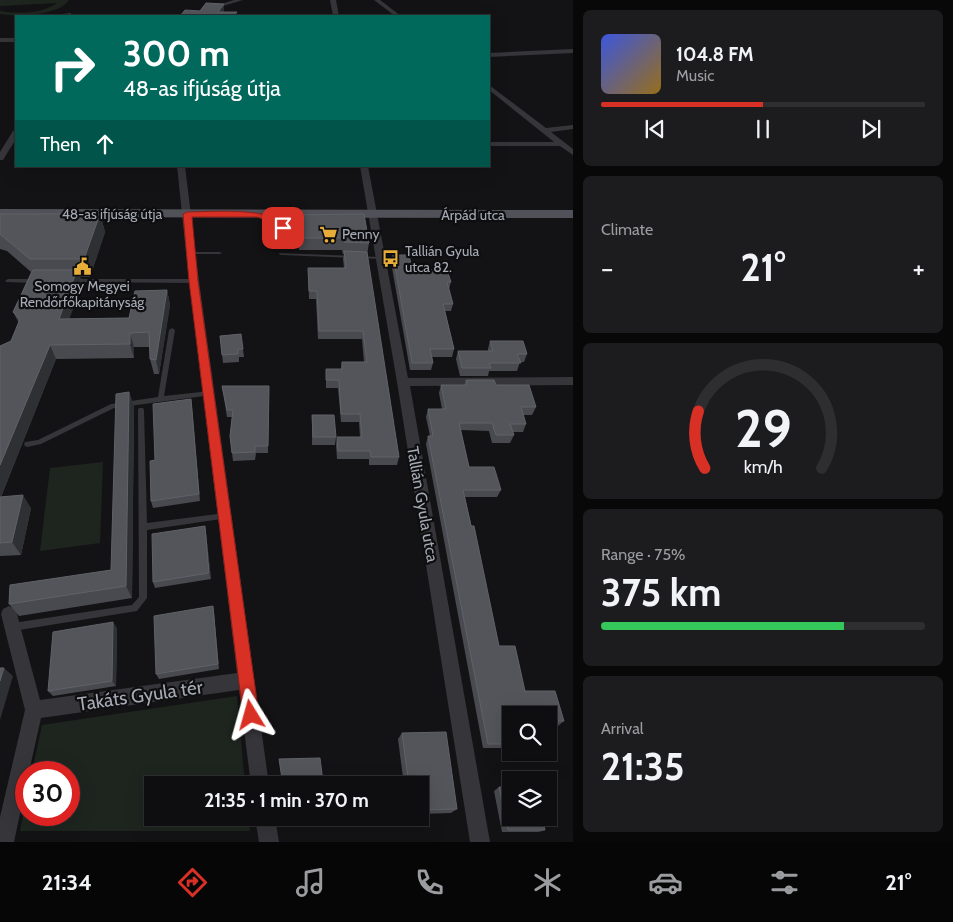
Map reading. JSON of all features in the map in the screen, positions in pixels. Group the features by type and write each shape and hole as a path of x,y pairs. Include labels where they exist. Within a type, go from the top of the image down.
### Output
{"main road":[{"name":"48-as ifjúság útja","path":"0,213 374,215"},
{"name":"Árpád utca","path":"374,215 573,214"}],"street":[{"path":"188,15 240,0"},
{"path":"333,0 336,15"},
{"path":"376,0 397,15"},
{"path":"0,40 15,40"},
{"path":"490,55 573,51"},
{"path":"490,88 573,154"},
{"path":"544,131 573,127"},
{"path":"2,156 15,135"},
{"path":"490,144 561,144"},
{"path":"2,156 15,153"},
{"path":"181,167 194,281 259,776"},
{"name":"Tallián Gyula utca","path":"364,167 403,382 480,842"},
{"path":"403,382 573,381"},
{"path":"4,842 34,710 11,620"},
{"name":"Takáts Gyula tér","path":"34,710 246,680"},
{"path":"266,826 268,842"}],"lane":[{"path":"257,215 281,222 283,228 280,237"},
{"path":"191,254 220,254"},
{"path":"281,254 381,258"},
{"path":"8,281 38,281"},
{"path":"67,281 194,281"},
{"path":"161,398 172,330"},
{"path":"27,444 39,442 114,406 161,398 210,393"},
{"path":"11,620 134,608 143,598 141,410"},
{"path":"143,527 225,516"}],"shaded area":[{"path":"0,0 69,0 64,5 47,12 17,15 0,14 0,11 14,13 30,12 51,7 57,3 0,6"},
{"path":"103,462 100,543 40,551 50,468"},
{"path":"237,696 244,776 144,776 144,826 249,826 250,831 20,831 21,826 80,826 80,761 34,761 42,725"}],"building":[{"path":"206,3 224,4 218,12 237,12 235,15 181,15 185,10 200,11"},
{"path":"0,214 100,214 84,259 30,259 0,234"},
{"path":"364,214 369,243 344,242 343,238 300,238 299,231 292,231 292,215"},
{"path":"344,251 367,252 399,457 371,457 370,451 338,451 337,437 362,437 360,414 341,414 339,380 326,380 326,369 342,369 342,362 367,362 363,331 319,331 317,291 309,291 308,268 346,268"},
{"path":"393,255 409,255 412,269 447,270 451,282 447,282 453,304 443,304 454,349 430,349 433,363 412,363"},
{"path":"33,270 77,270 59,319 129,318 135,291 167,290 156,360 150,359 149,332 130,333 130,344 50,345 0,465 0,346 11,341 20,319 13,312"},
{"path":"241,334 243,349 238,349 238,354 222,355 220,336"},
{"path":"490,341 523,341 527,354 517,354 521,363 489,363 491,368 462,368 458,351 493,351"},
{"path":"466,380 494,380 496,385 529,385 536,407 521,407 526,424 510,424 514,435 496,435 492,423 459,423 469,467 494,467 501,490 463,490 471,526 474,526 499,646 515,646 525,691 555,691 564,721 557,721 557,706 502,706 502,744 488,744 428,436 433,436 428,409 446,409 441,385 467,385"},
{"path":"222,386 269,386 268,446 255,446 255,452 232,453 230,436 233,410 227,410"},
{"path":"129,392 126,586 9,604 10,585 111,570 116,394"},
{"path":"191,399 199,494 151,501 150,461 155,460 153,404"},
{"path":"312,415 334,415 336,437 313,437"},
{"path":"23,495 12,542 0,543 0,497"},
{"path":"205,526 209,573 153,582 152,534"},
{"path":"213,606 218,664 156,674 154,616"},
{"path":"113,622 112,681 48,691 53,632"},
{"path":"0,668 4,668 0,681"},
{"path":"446,732 457,809 429,810 429,776 408,776 402,733"},
{"path":"320,758 322,776 282,776 279,759"},
{"path":"499,787 502,787 502,801"},
{"path":"507,826 544,826 545,830 508,830"}],"place":[{"name":"Penny","path":"328,234"},
{"name":"Tallián Gyula utca 82.","path":"391,259"},
{"name":"Somogy Megyei Rendőrfőkapitányság","path":"82,266"}],"route":[{"path":"251,715 194,281 187,214 257,215 275,219 281,222 283,228"}]}
